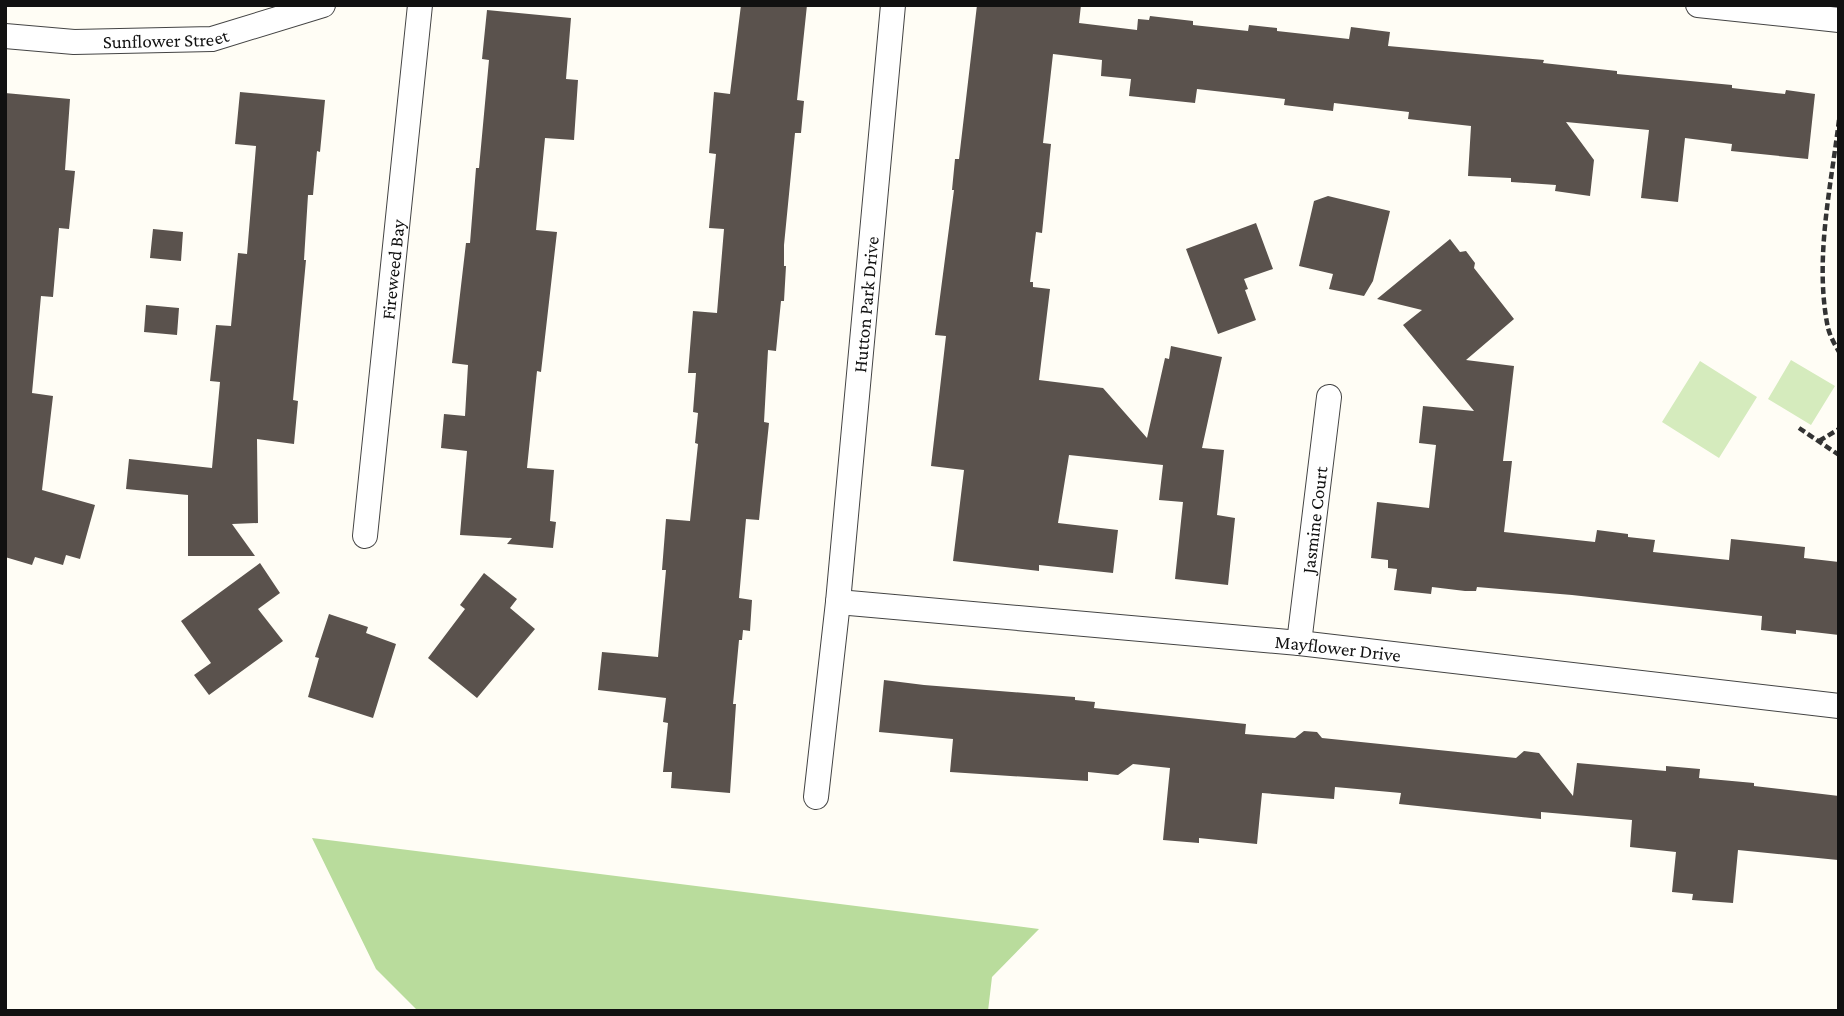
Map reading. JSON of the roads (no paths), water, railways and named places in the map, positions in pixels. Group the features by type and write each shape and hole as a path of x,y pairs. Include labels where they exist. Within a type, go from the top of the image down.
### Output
{"street":[{"name":"Sunflower Street","path":"5,36 74,42 212,38 323,5"},
{"name":"Fireweed Bay","path":"365,536 420,5"},
{"name":"Hutton Park Drive","path":"816,797 838,602 893,5"},
{"path":"1698,5 1839,20"},
{"name":"Jasmine Court","path":"1299,643 1329,397"},
{"name":"Mayflower Drive","path":"838,602 1299,643 1839,706"}]}
